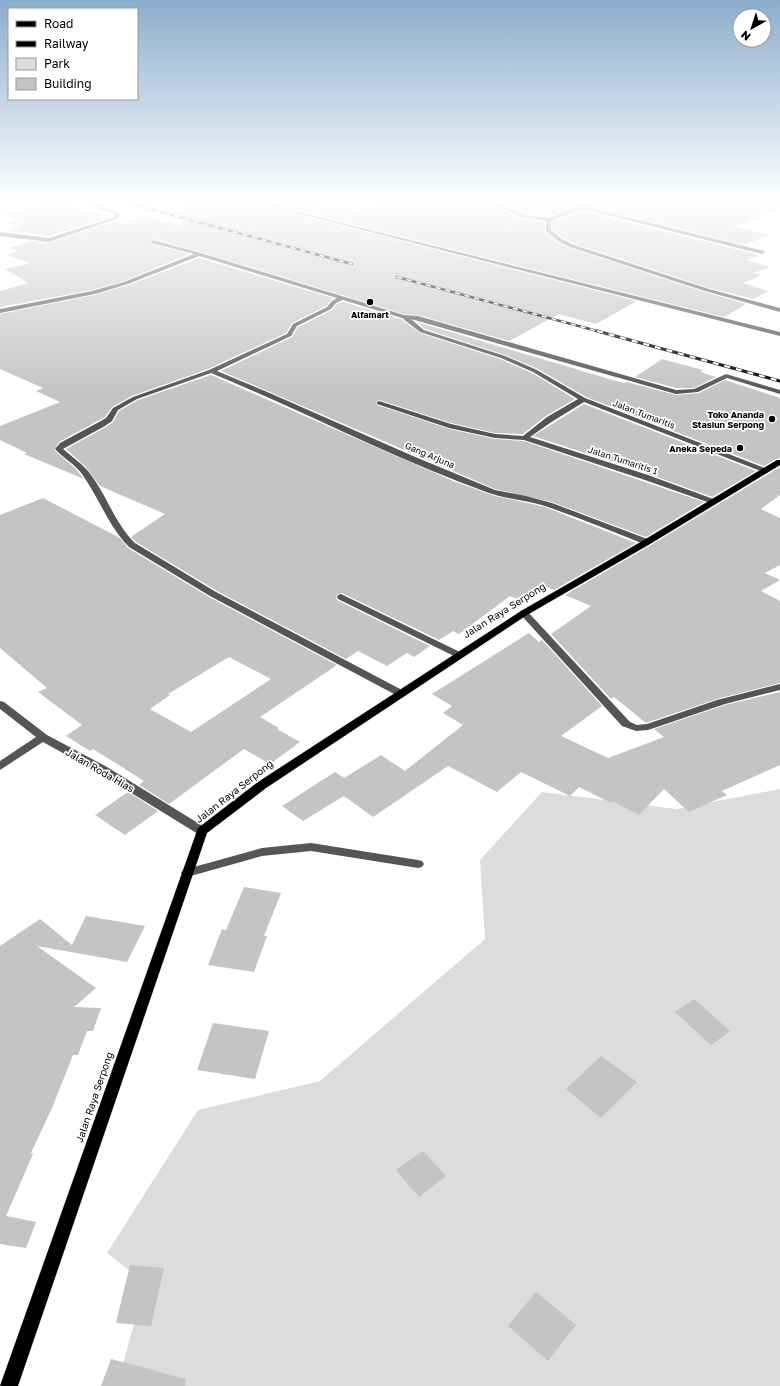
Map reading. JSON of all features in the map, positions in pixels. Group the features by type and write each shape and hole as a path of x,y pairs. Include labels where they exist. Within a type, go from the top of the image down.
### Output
{"main road":[{"name":"Jalan Raya Serpong","path":"9,1386 202,831 262,785 524,613 647,542 780,462"}],"street":[{"path":"0,311 102,291 172,265"},
{"path":"234,265 404,317 416,317 676,392 687,393 698,390 726,376 780,392"},
{"path":"504,265 780,334"},
{"path":"629,265 707,290 780,310"},
{"path":"342,298 334,302 330,308 295,325 289,335 211,372 129,401 115,409 109,419 102,424 63,445 60,450 84,471 103,500 123,536 136,548 213,594 400,693"},
{"name":"Jalan Tumaritis","path":"404,317 413,321 420,330 503,357 535,371 583,399 766,470"},
{"name":"Gang Arjuna","path":"211,372 263,392 410,458 493,492 526,498 549,505 647,542"},
{"path":"525,438 550,419 583,399"},
{"name":"Jalan Tumaritis 1","path":"379,402 449,426 495,436 525,438 645,477 713,502"},
{"path":"341,598 459,655"},
{"path":"524,613 579,671 626,724 636,728 648,728 721,702 780,686"},
{"name":"Jalan Roda Hias","path":"0,704 43,737 103,770 202,831"},
{"path":"0,766 43,737"},
{"path":"187,873 262,852 311,848 418,864"}],"green space":[{"path":"780,789 780,1386 117,1386 145,1283 107,1253 198,1110 320,1081 485,939 480,860 542,792 676,809"}],"building":[{"path":"24,265 163,265 124,281 92,290 0,307 0,291 28,283 5,269"},
{"path":"182,265 221,265 333,298 326,306 292,323 286,333 208,369 132,396 112,407 105,417 59,442 54,450 75,468 84,479 24,454 27,453 0,440 0,426 60,402 36,391 43,388 0,369 0,314 95,295 129,285"},
{"path":"243,265 494,265 637,301 596,324 559,314 509,341 418,315 404,314"},
{"path":"514,265 621,265 746,304 724,317"},
{"path":"638,265 762,265 770,267 753,273 762,275 743,283 768,291 754,299 709,288"},
{"path":"343,302 401,319 420,333 500,359 532,373 575,399 546,416 523,434 495,433 451,423 379,400 376,402 377,405 449,429 495,439 524,441 704,502 646,537 552,502 495,489 221,371 292,337 298,327 332,310 337,304"},
{"path":"417,322 613,380 625,383 627,382 676,395 699,393 725,380 780,398 780,458 764,466 586,397 538,369 505,355 425,329"},
{"path":"662,359 703,370 700,372 716,377 694,388 676,388 635,377"},
{"path":"211,375 453,481 495,496 545,507 636,543 554,590 546,587 525,602 510,596 459,634 453,631 439,640 342,593 338,594 336,596 337,600 430,646 414,657 407,653 387,666 358,651 346,659 217,591 136,542 131,537 165,514 100,486 85,466 66,449 106,427 113,422 119,411 138,400"},
{"path":"584,404 756,471 712,497 649,474 533,436"},
{"path":"780,467 780,495 761,509 780,518 780,565 765,573 780,580 761,591 780,601 780,683 717,699 646,723 614,697 611,699 551,634 591,606 565,595"},
{"path":"43,498 120,538 128,548 209,597 337,665 260,717 300,742 270,764 244,749 169,804 139,785 144,781 93,749 90,751 66,736 82,725 38,692 47,688 0,648 0,515","holes":["229,657 271,679 191,732 150,709 170,695 168,694"]},
{"path":"529,633 539,642 542,640 602,706 561,736 608,758 664,737 654,729 725,705 780,692 780,765 722,791 727,795 689,812 664,789 639,815 612,801 611,803 579,787 570,796 521,772 497,792 448,766 373,817 344,796 303,821 282,806 335,772 344,778 381,755 405,771 463,725 443,713 452,706 432,694"},
{"path":"128,792 158,811 125,835 95,815"},
{"path":"244,887 281,893 264,936 267,936 254,972 208,965 222,929 226,930"},
{"path":"86,916 145,926 127,962 37,946 96,988 74,1007 101,1008 93,1031 87,1031 78,1055 73,1055 6,1216 36,1222 26,1248 0,1244 0,946 40,919 72,945"},
{"path":"694,999 730,1031 711,1045 675,1012"},
{"path":"213,1023 269,1031 255,1079 197,1070"},
{"path":"601,1056 637,1082 601,1118 566,1089"},
{"path":"423,1151 446,1176 419,1197 396,1170"},
{"path":"130,1265 164,1268 151,1326 116,1323"},
{"path":"536,1292 576,1325 548,1361 508,1326"},
{"path":"111,1359 186,1379 185,1386 101,1386"}],"railway":[{"path":"397,277 601,332"},
{"path":"597,331 780,381"}],"place":[{"name":"Alfamart","path":"370,302"},
{"name":"Toko Ananda Stasiun Serpong","path":"772,419"},
{"name":"Aneka Sepeda","path":"740,448"}]}
